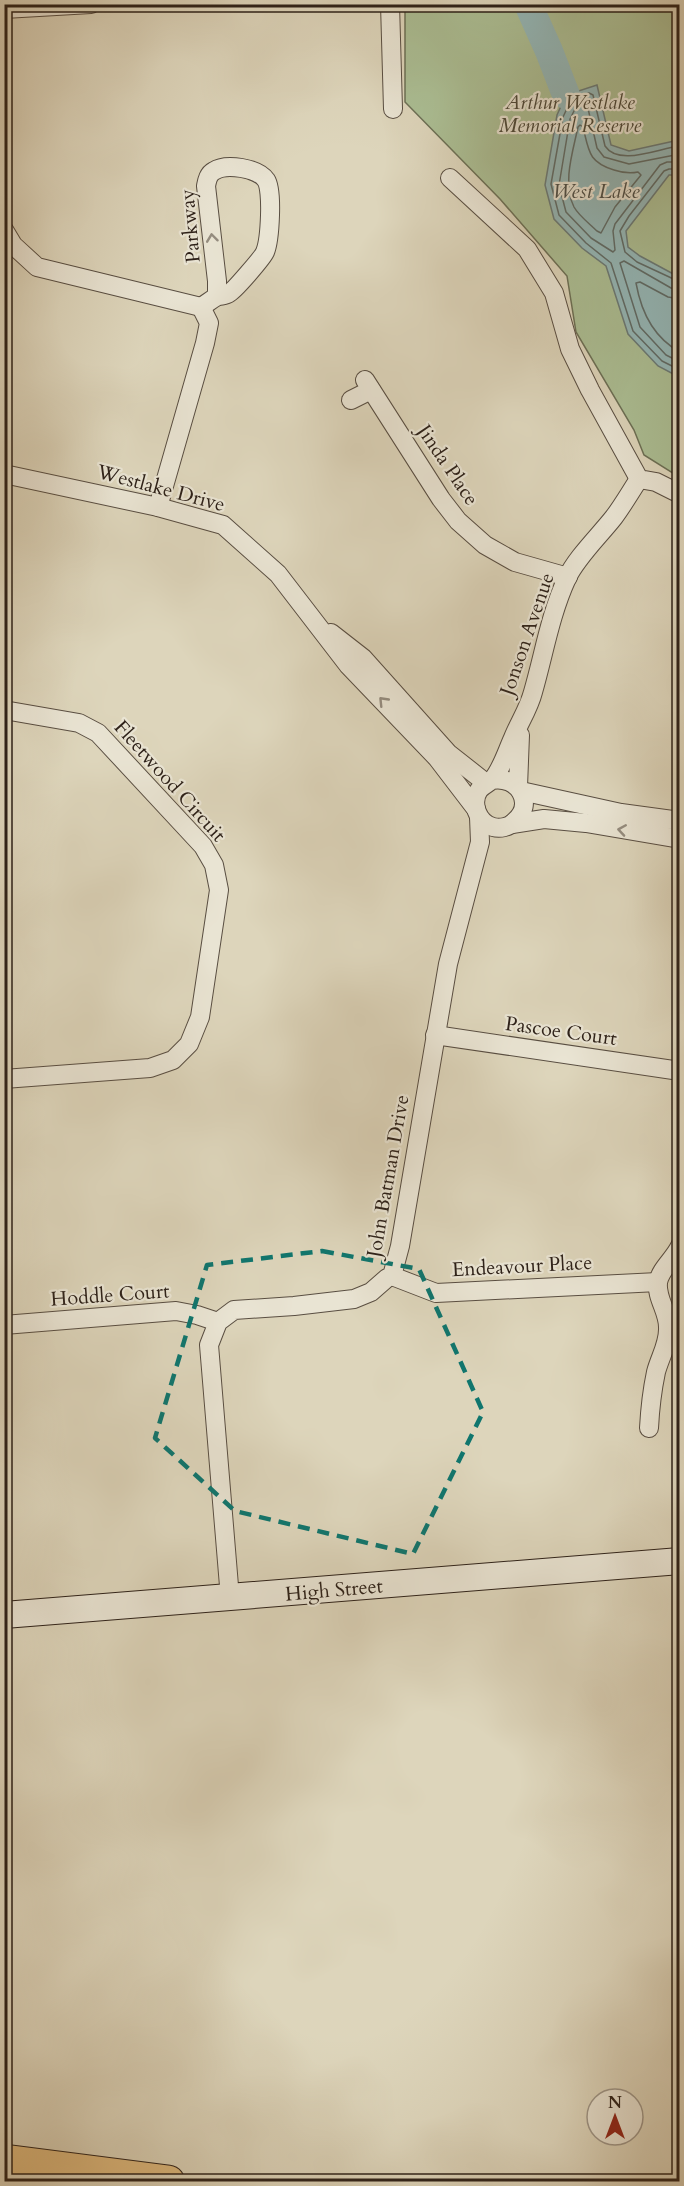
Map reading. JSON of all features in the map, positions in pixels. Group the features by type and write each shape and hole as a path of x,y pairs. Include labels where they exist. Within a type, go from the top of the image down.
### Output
{"highway":[{"path":"4,2161 168,2181"}],"main road":[{"name":"High Street","path":"4,1615 674,1562"}],"street":[{"path":"4,9 91,4"},
{"path":"390,4 393,109"},
{"name":"Parkway","path":"225,167 249,170 261,175 267,181 269,190 268,243 264,254 229,294 217,296 206,186 208,177 214,171 225,167"},
{"path":"450,178 527,249 537,263 554,293 570,349 639,478 656,482 680,494"},
{"path":"4,230 13,245 36,267 201,307 217,296"},
{"path":"158,507 205,343 209,323 201,307"},
{"name":"Jinda Place","path":"351,400 368,385 441,499 458,521 485,545 515,562 568,577"},
{"name":"Westlake Drive","path":"4,474 158,507 223,525 278,574 348,665 437,758 477,813"},
{"name":"Jonson Avenue","path":"489,782 502,763 533,694 545,640 568,577 614,517 639,478"},
{"name":"Westlake Drive","path":"306,613 363,658 448,753 489,782"},
{"name":"Fleetwood Circuit","path":"4,710 79,723 98,734 203,846 214,865 219,890 200,1017 189,1044 173,1060 150,1068 4,1079"},
{"name":"Jonson Avenue","path":"519,789 522,718"},
{"path":"680,821 621,813 519,789 506,780 489,782 477,794 477,813 492,827 544,819 586,823 680,839"},
{"path":"510,825 519,818 523,809 524,800 519,789"},
{"name":"John Batman Drive","path":"218,1322 234,1310 354,1299 371,1292 392,1276 400,1246 448,964 480,842 477,813"},
{"name":"John Batman Drive","path":"471,877 493,842 510,825"},
{"name":"Pascoe Court","path":"435,1035 680,1071"},
{"path":"649,1428 651,1395 667,1343 668,1327 667,1313 658,1291 658,1282 660,1273 680,1246"},
{"name":"Endeavour Place","path":"392,1276 436,1293 658,1282"},
{"name":"Hoddle Court","path":"4,1325 176,1311 218,1322"},
{"path":"218,1322 209,1345 230,1598"}],"highlighted area":[{"path":"322,1251 419,1269 483,1412 413,1554 235,1511 155,1438 207,1265"}],"green space":[{"name":"Arthur Westlake Memorial Reserve","path":"405,5 679,5 679,477 644,455 634,430 576,332 567,276 500,199 405,102"}],"water":[{"name":"West Lake","path":"597,85 611,145 629,151 679,140 679,175 669,175 626,231 628,247 679,277 679,377 658,366 628,334 606,266 582,248 554,219 545,185 557,115 566,95"}],"waterway":[{"path":"528,4 566,95"}]}
